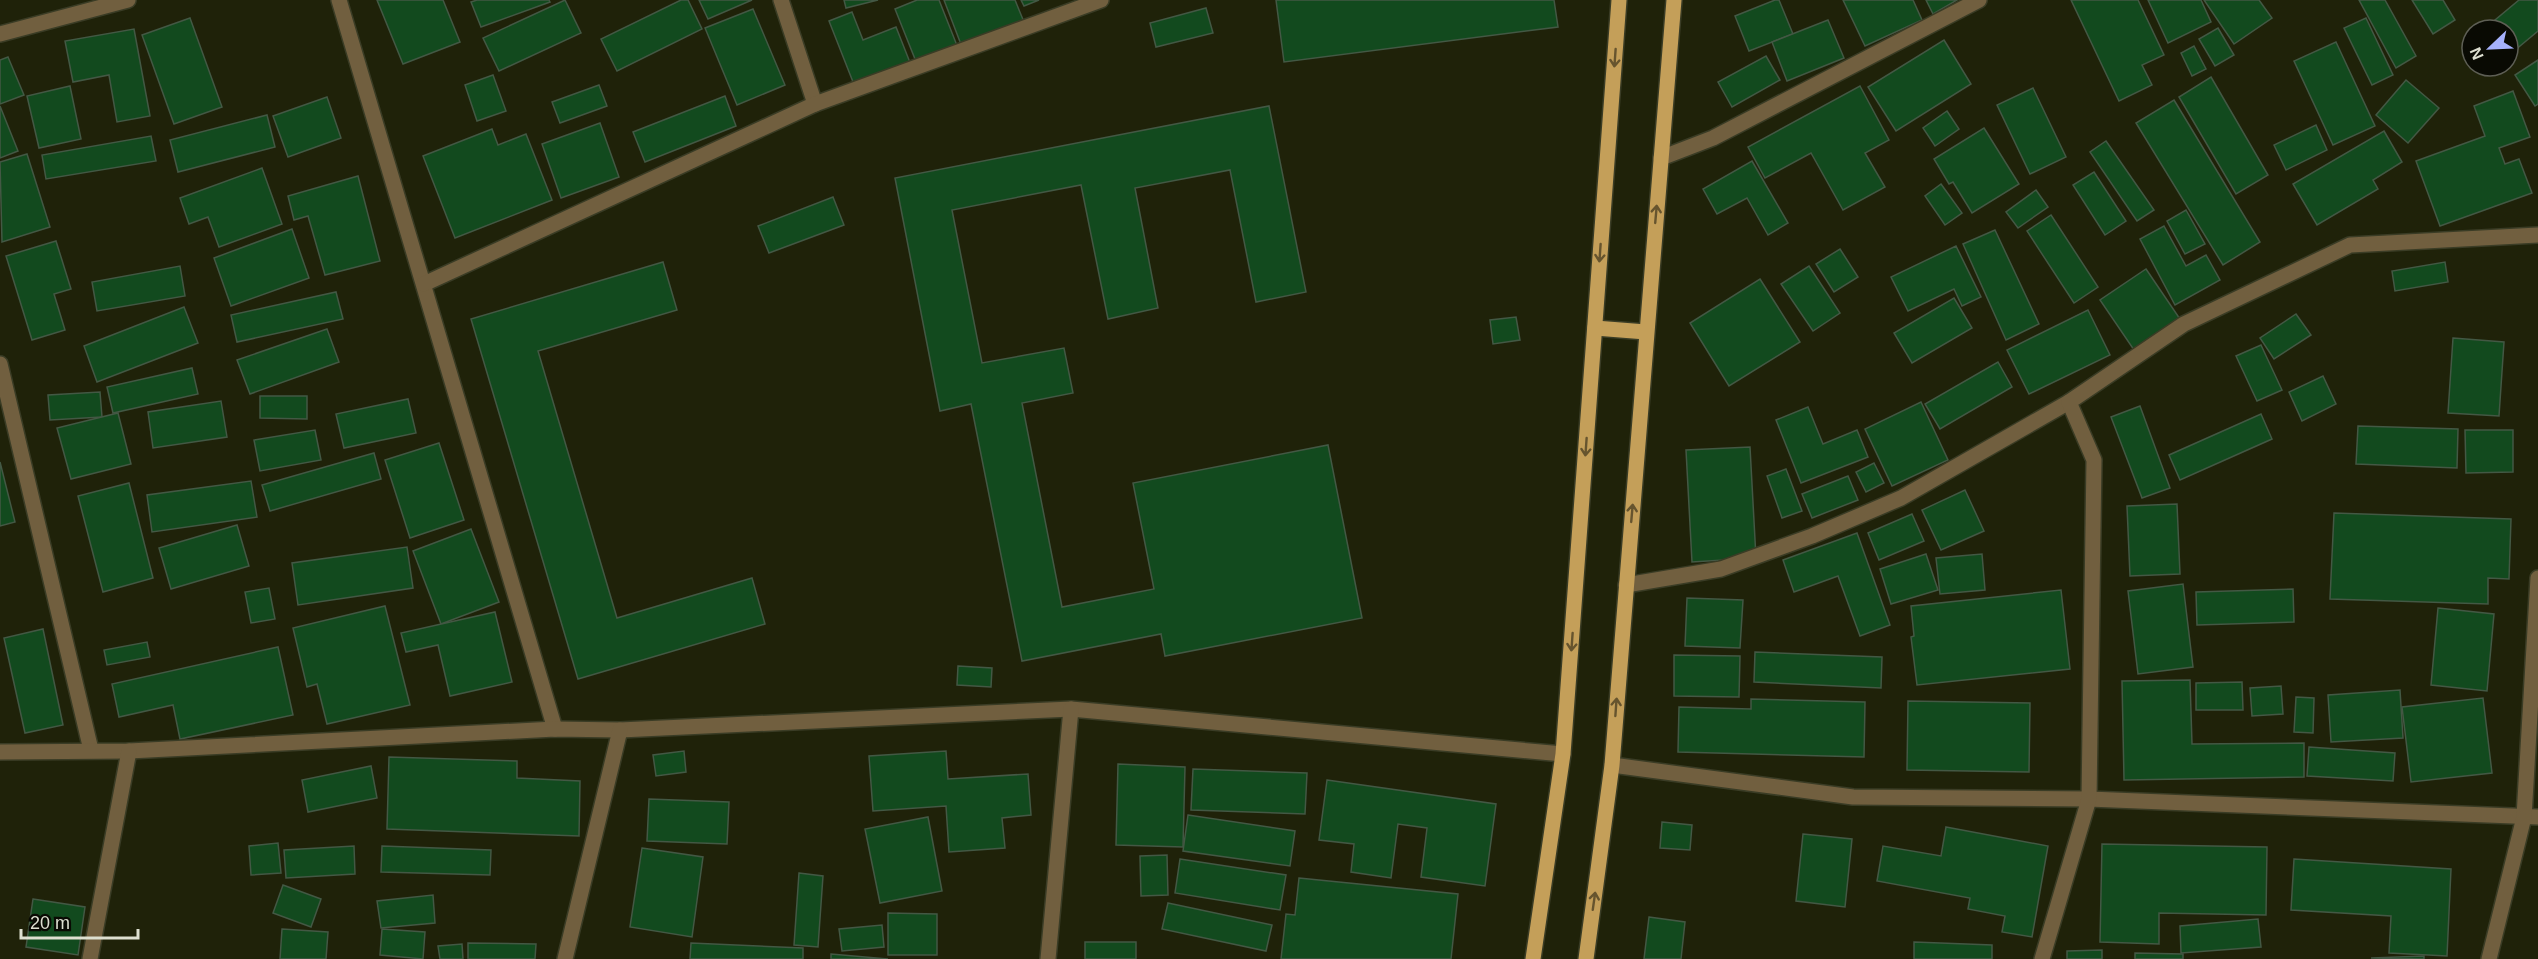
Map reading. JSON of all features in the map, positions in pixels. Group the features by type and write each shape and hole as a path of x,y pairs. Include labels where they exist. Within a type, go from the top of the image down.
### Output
{"main road":[{"path":"1533,959 1563,754 1619,0"},
{"path":"1586,959 1612,765 1674,0"},
{"path":"1595,328 1646,332"}],"street":[{"path":"0,34 78,7 129,0"},
{"path":"339,0 555,729"},
{"path":"780,0 815,104"},
{"path":"424,284 815,104 1101,0"},
{"path":"1661,158 1713,138 1979,0"},
{"path":"1626,585 1721,569 1812,536 1900,498 2069,402 2184,324 2350,245 2538,235"},
{"path":"0,364 91,750"},
{"path":"2042,959 2089,799 2094,460 2069,402"},
{"path":"2489,959 2531,817 2538,578"},
{"path":"1048,959 1071,709"},
{"path":"0,752 129,751 555,729 620,730 1071,709 1563,754"},
{"path":"565,959 620,730"},
{"path":"90,959 129,751"},
{"path":"1612,765 1853,797 2089,799 2531,817"}],"building":[{"path":"377,0 443,0 460,42 403,64"},
{"path":"477,0 549,0 550,2 481,27 471,2"},
{"path":"565,0 581,33 499,71 483,38"},
{"path":"681,0 688,0 702,29 617,71 601,39"},
{"path":"699,0 752,0 708,19"},
{"path":"844,0 878,0 846,8"},
{"path":"917,0 939,0 958,48 917,64 895,9"},
{"path":"944,0 1015,0 1024,22 962,47"},
{"path":"1021,0 1039,0 1024,6"},
{"path":"1276,0 1554,0 1558,27 1284,62"},
{"path":"1779,0 1793,34 1749,51 1735,16"},
{"path":"1843,0 1913,0 1922,20 1865,46"},
{"path":"1926,0 1957,0 1933,14"},
{"path":"2071,0 2138,0 2164,55 2142,65 2152,85 2119,101"},
{"path":"2148,0 2201,0 2211,22 2168,43"},
{"path":"2204,0 2259,0 2272,18 2234,44"},
{"path":"2359,0 2385,0 2416,56 2396,68"},
{"path":"2412,0 2443,0 2455,20 2433,34"},
{"path":"2519,0 2538,0 2538,31 2520,46 2520,18 2497,18"},
{"path":"1206,8 1213,33 1156,47 1150,23"},
{"path":"753,9 785,85 737,105 705,28"},
{"path":"852,12 863,40 896,27 911,65 855,87 829,21"},
{"path":"190,18 222,107 174,124 142,35"},
{"path":"2366,18 2393,75 2372,85 2344,28"},
{"path":"1828,20 1844,58 1787,81 1772,42"},
{"path":"2218,28 2234,55 2215,66 2199,39"},
{"path":"134,29 150,116 117,122 109,75 73,82 65,41"},
{"path":"1944,40 1971,84 1896,131 1868,87"},
{"path":"2336,42 2375,126 2333,145 2294,61"},
{"path":"2194,46 2206,69 2192,76 2181,53"},
{"path":"1766,56 1780,80 1732,107 1718,82"},
{"path":"8,57 24,95 0,104 0,60"},
{"path":"2538,60 2538,104 2535,106 2517,78 2520,78 2520,72"},
{"path":"493,75 506,111 477,121 465,85"},
{"path":"2211,77 2268,175 2236,194 2179,97"},
{"path":"2406,80 2439,108 2408,143 2376,115"},
{"path":"599,85 607,106 560,123 552,102"},
{"path":"70,86 81,139 39,148 27,96"},
{"path":"1860,86 1889,140 1865,153 1885,187 1843,210 1811,153 1765,178 1748,147"},
{"path":"2033,88 2066,157 2030,174 1997,105"},
{"path":"2513,91 2530,137 2499,148 2505,164 2519,159 2532,193 2440,226 2416,161 2485,136 2474,106"},
{"path":"725,96 736,126 645,162 633,132"},
{"path":"327,97 341,138 288,157 273,116"},
{"path":"2174,100 2260,242 2223,265 2136,123"},
{"path":"0,106 18,151 0,158"},
{"path":"1269,106 1306,292 1256,302 1230,170 1135,188 1158,308 1108,319 1081,185 952,210 982,363 1064,348 1073,393 1022,403 1062,607 1154,589 1133,483 1328,445 1362,618 1165,656 1161,634 1022,661 971,404 940,411 895,178"},
{"path":"1947,111 1959,129 1935,146 1923,128"},
{"path":"267,115 275,147 178,172 170,140"},
{"path":"600,123 619,177 561,198 542,144"},
{"path":"2316,125 2327,150 2286,170 2274,145"},
{"path":"1984,128 2019,184 1972,213 1953,182 1949,184 1934,159"},
{"path":"492,129 498,145 526,134 552,200 455,238 423,156"},
{"path":"2384,131 2402,162 2373,180 2378,189 2317,225 2293,184"},
{"path":"151,136 156,161 46,179 42,155"},
{"path":"2106,141 2154,210 2137,221 2090,152"},
{"path":"27,154 50,227 2,242 0,162"},
{"path":"1752,161 1788,223 1768,235 1747,198 1717,214 1703,189"},
{"path":"262,168 282,224 219,247 208,217 189,224 180,198"},
{"path":"2094,172 2126,221 2105,235 2073,185"},
{"path":"358,176 380,261 325,275 308,216 294,220 288,196"},
{"path":"1941,184 1962,213 1945,225 1925,196"},
{"path":"2036,190 2048,207 2018,228 2006,212"},
{"path":"833,197 844,225 769,253 758,226"},
{"path":"2186,210 2205,244 2185,254 2167,221"},
{"path":"2051,215 2098,287 2074,303 2027,231"},
{"path":"2164,226 2186,266 2206,255 2220,280 2175,305 2140,239"},
{"path":"292,229 309,278 231,306 214,258"},
{"path":"1995,230 2039,324 2006,340 1963,244"},
{"path":"56,241 71,289 54,294 65,330 32,340 6,256"},
{"path":"1956,246 1981,297 1962,306 1954,289 1908,311 1891,277"},
{"path":"1840,249 1858,277 1834,292 1816,264"},
{"path":"663,262 677,310 538,351 617,618 752,578 765,624 578,679 471,319"},
{"path":"2445,262 2448,282 2395,291 2392,271"},
{"path":"180,266 185,296 97,311 92,282"},
{"path":"1809,266 1840,313 1813,331 1781,284"},
{"path":"2146,269 2180,319 2134,350 2100,300"},
{"path":"1760,279 1800,342 1729,386 1690,323"},
{"path":"336,292 343,319 237,342 231,315"},
{"path":"1954,298 1972,328 1912,363 1894,333"},
{"path":"184,307 198,343 97,382 84,346"},
{"path":"2088,310 2110,355 2029,394 2007,350"},
{"path":"2296,314 2311,335 2274,359 2260,338"},
{"path":"1516,317 1520,340 1493,344 1490,320"},
{"path":"327,329 339,362 250,394 237,360"},
{"path":"2453,338 2504,342 2499,416 2448,413"},
{"path":"2261,345 2282,390 2257,401 2236,356"},
{"path":"1998,362 2012,387 1940,429 1925,404"},
{"path":"192,368 198,394 113,413 107,387"},
{"path":"2323,376 2336,404 2302,421 2289,392"},
{"path":"100,392 102,417 50,420 48,395"},
{"path":"260,396 307,396 307,419 260,418"},
{"path":"408,399 416,433 344,448 336,414"},
{"path":"221,401 227,437 153,448 148,412"},
{"path":"1921,402 1948,460 1892,486 1865,429"},
{"path":"2140,406 2170,488 2142,498 2111,417"},
{"path":"1808,407 1823,444 1857,430 1868,457 1801,483 1776,420"},
{"path":"118,413 131,464 71,479 57,428"},
{"path":"2261,414 2272,439 2180,480 2169,455"},
{"path":"2358,426 2458,429 2457,468 2356,464"},
{"path":"315,430 321,460 260,471 254,440"},
{"path":"2465,430 2513,430 2513,472 2466,473"},
{"path":"439,443 464,520 410,538 385,460"},
{"path":"1750,447 1756,558 1692,562 1686,450"},
{"path":"374,453 381,479 270,511 262,485"},
{"path":"0,462 15,522 0,526"},
{"path":"1874,463 1884,483 1866,492 1856,472"},
{"path":"1786,469 1802,511 1782,518 1767,476"},
{"path":"1848,476 1858,500 1812,518 1802,494"},
{"path":"251,481 257,517 152,532 147,495"},
{"path":"129,483 153,578 103,592 78,496"},
{"path":"1965,490 1984,531 1941,550 1922,510"},
{"path":"2177,504 2180,574 2130,576 2127,506"},
{"path":"2334,513 2511,519 2509,579 2488,578 2488,604 2330,599"},
{"path":"1912,514 1924,541 1879,560 1868,533"},
{"path":"237,525 249,566 171,589 159,548"},
{"path":"471,529 499,602 441,624 413,551"},
{"path":"1857,533 1890,625 1860,636 1838,576 1794,592 1783,560"},
{"path":"407,547 413,588 298,605 292,563"},
{"path":"1926,554 1938,590 1891,604 1880,569"},
{"path":"1982,554 1985,590 1940,594 1936,558"},
{"path":"2183,584 2193,667 2138,674 2128,591"},
{"path":"269,588 275,619 251,623 245,592"},
{"path":"2293,589 2294,622 2197,625 2196,592"},
{"path":"2061,590 2070,669 1917,685 1911,637 1914,636 1911,606"},
{"path":"1687,598 1743,600 1740,648 1685,646"},
{"path":"385,606 410,705 327,724 317,684 307,687 293,628"},
{"path":"2438,608 2494,614 2487,691 2431,685"},
{"path":"495,612 512,682 450,696 438,645 406,652 401,633"},
{"path":"43,629 63,725 25,733 4,638"},
{"path":"147,642 150,657 107,665 104,650"},
{"path":"278,647 293,715 180,739 173,705 119,717 112,684"},
{"path":"1755,652 1882,657 1881,688 1754,682"},
{"path":"1674,655 1740,656 1739,697 1674,696"},
{"path":"958,666 992,668 991,687 957,685"},
{"path":"2190,680 2192,744 2304,743 2304,777 2124,780 2122,681"},
{"path":"2242,682 2243,710 2196,710 2196,683"},
{"path":"2281,686 2283,714 2252,716 2250,688"},
{"path":"2400,690 2403,738 2331,742 2328,695"},
{"path":"2296,697 2314,698 2313,733 2294,732"},
{"path":"2483,698 2492,773 2411,782 2402,707"},
{"path":"1751,699 1865,702 1864,757 1678,752 1679,707 1751,709"},
{"path":"1908,701 2030,703 2029,772 1907,770"},
{"path":"2309,747 2395,753 2393,781 2307,776"},
{"path":"684,751 686,772 656,776 653,755"},
{"path":"946,751 948,779 1028,774 1031,815 1002,818 1005,848 949,852 946,806 873,811 869,756"},
{"path":"389,757 517,761 517,778 580,781 579,836 387,829"},
{"path":"1118,764 1185,767 1183,847 1116,845"},
{"path":"371,766 377,798 308,812 302,780"},
{"path":"1193,769 1307,773 1305,814 1191,810"},
{"path":"1327,780 1496,804 1485,886 1421,877 1427,828 1398,824 1391,878 1351,872 1354,844 1319,840"},
{"path":"649,799 729,802 727,844 647,841"},
{"path":"1188,815 1295,831 1290,866 1183,851"},
{"path":"928,817 942,891 880,903 865,829"},
{"path":"1662,822 1692,825 1690,850 1660,848"},
{"path":"1946,827 2048,846 2032,937 2002,932 2005,916 1968,909 1970,898 1877,881 1883,846 1941,856"},
{"path":"1803,834 1852,839 1845,907 1796,901"},
{"path":"278,843 281,873 251,875 249,846"},
{"path":"2102,844 2267,847 2266,915 2159,913 2159,944 2100,942"},
{"path":"354,846 355,874 286,878 284,850"},
{"path":"382,846 491,850 490,875 381,872"},
{"path":"642,848 703,857 692,937 630,927"},
{"path":"1167,855 1168,895 1141,896 1140,856"},
{"path":"1180,859 1286,875 1280,910 1175,893"},
{"path":"2294,859 2451,869 2447,956 2389,953 2391,916 2291,910"},
{"path":"799,873 823,876 818,947 794,945"},
{"path":"1299,878 1458,894 1451,959 1281,959 1286,914 1295,915"},
{"path":"283,885 321,899 311,927 273,913"},
{"path":"433,895 435,923 381,928 377,901"},
{"path":"33,899 85,907 78,955 26,947"},
{"path":"1168,903 1272,925 1266,951 1162,929"},
{"path":"888,913 937,914 937,955 888,955"},
{"path":"1649,917 1685,922 1681,959 1644,959"},
{"path":"2258,919 2261,947 2181,953 2180,926"},
{"path":"882,925 884,947 842,951 839,929"},
{"path":"282,929 328,932 326,959 280,959"},
{"path":"382,929 425,932 423,959 380,955"},
{"path":"1085,942 1136,942 1136,959 1085,959"},
{"path":"1914,942 1992,945 1992,959 1914,959"},
{"path":"468,943 536,944 535,959 468,959"},
{"path":"691,943 803,948 803,959 690,959"},
{"path":"462,944 463,959 440,959 438,946"},
{"path":"2102,950 2102,959 2067,959 2067,951"},
{"path":"2135,953 2183,954 2183,959 2135,959"},
{"path":"831,954 888,959 831,959"},
{"path":"2424,956 2424,959 2371,958"}]}
